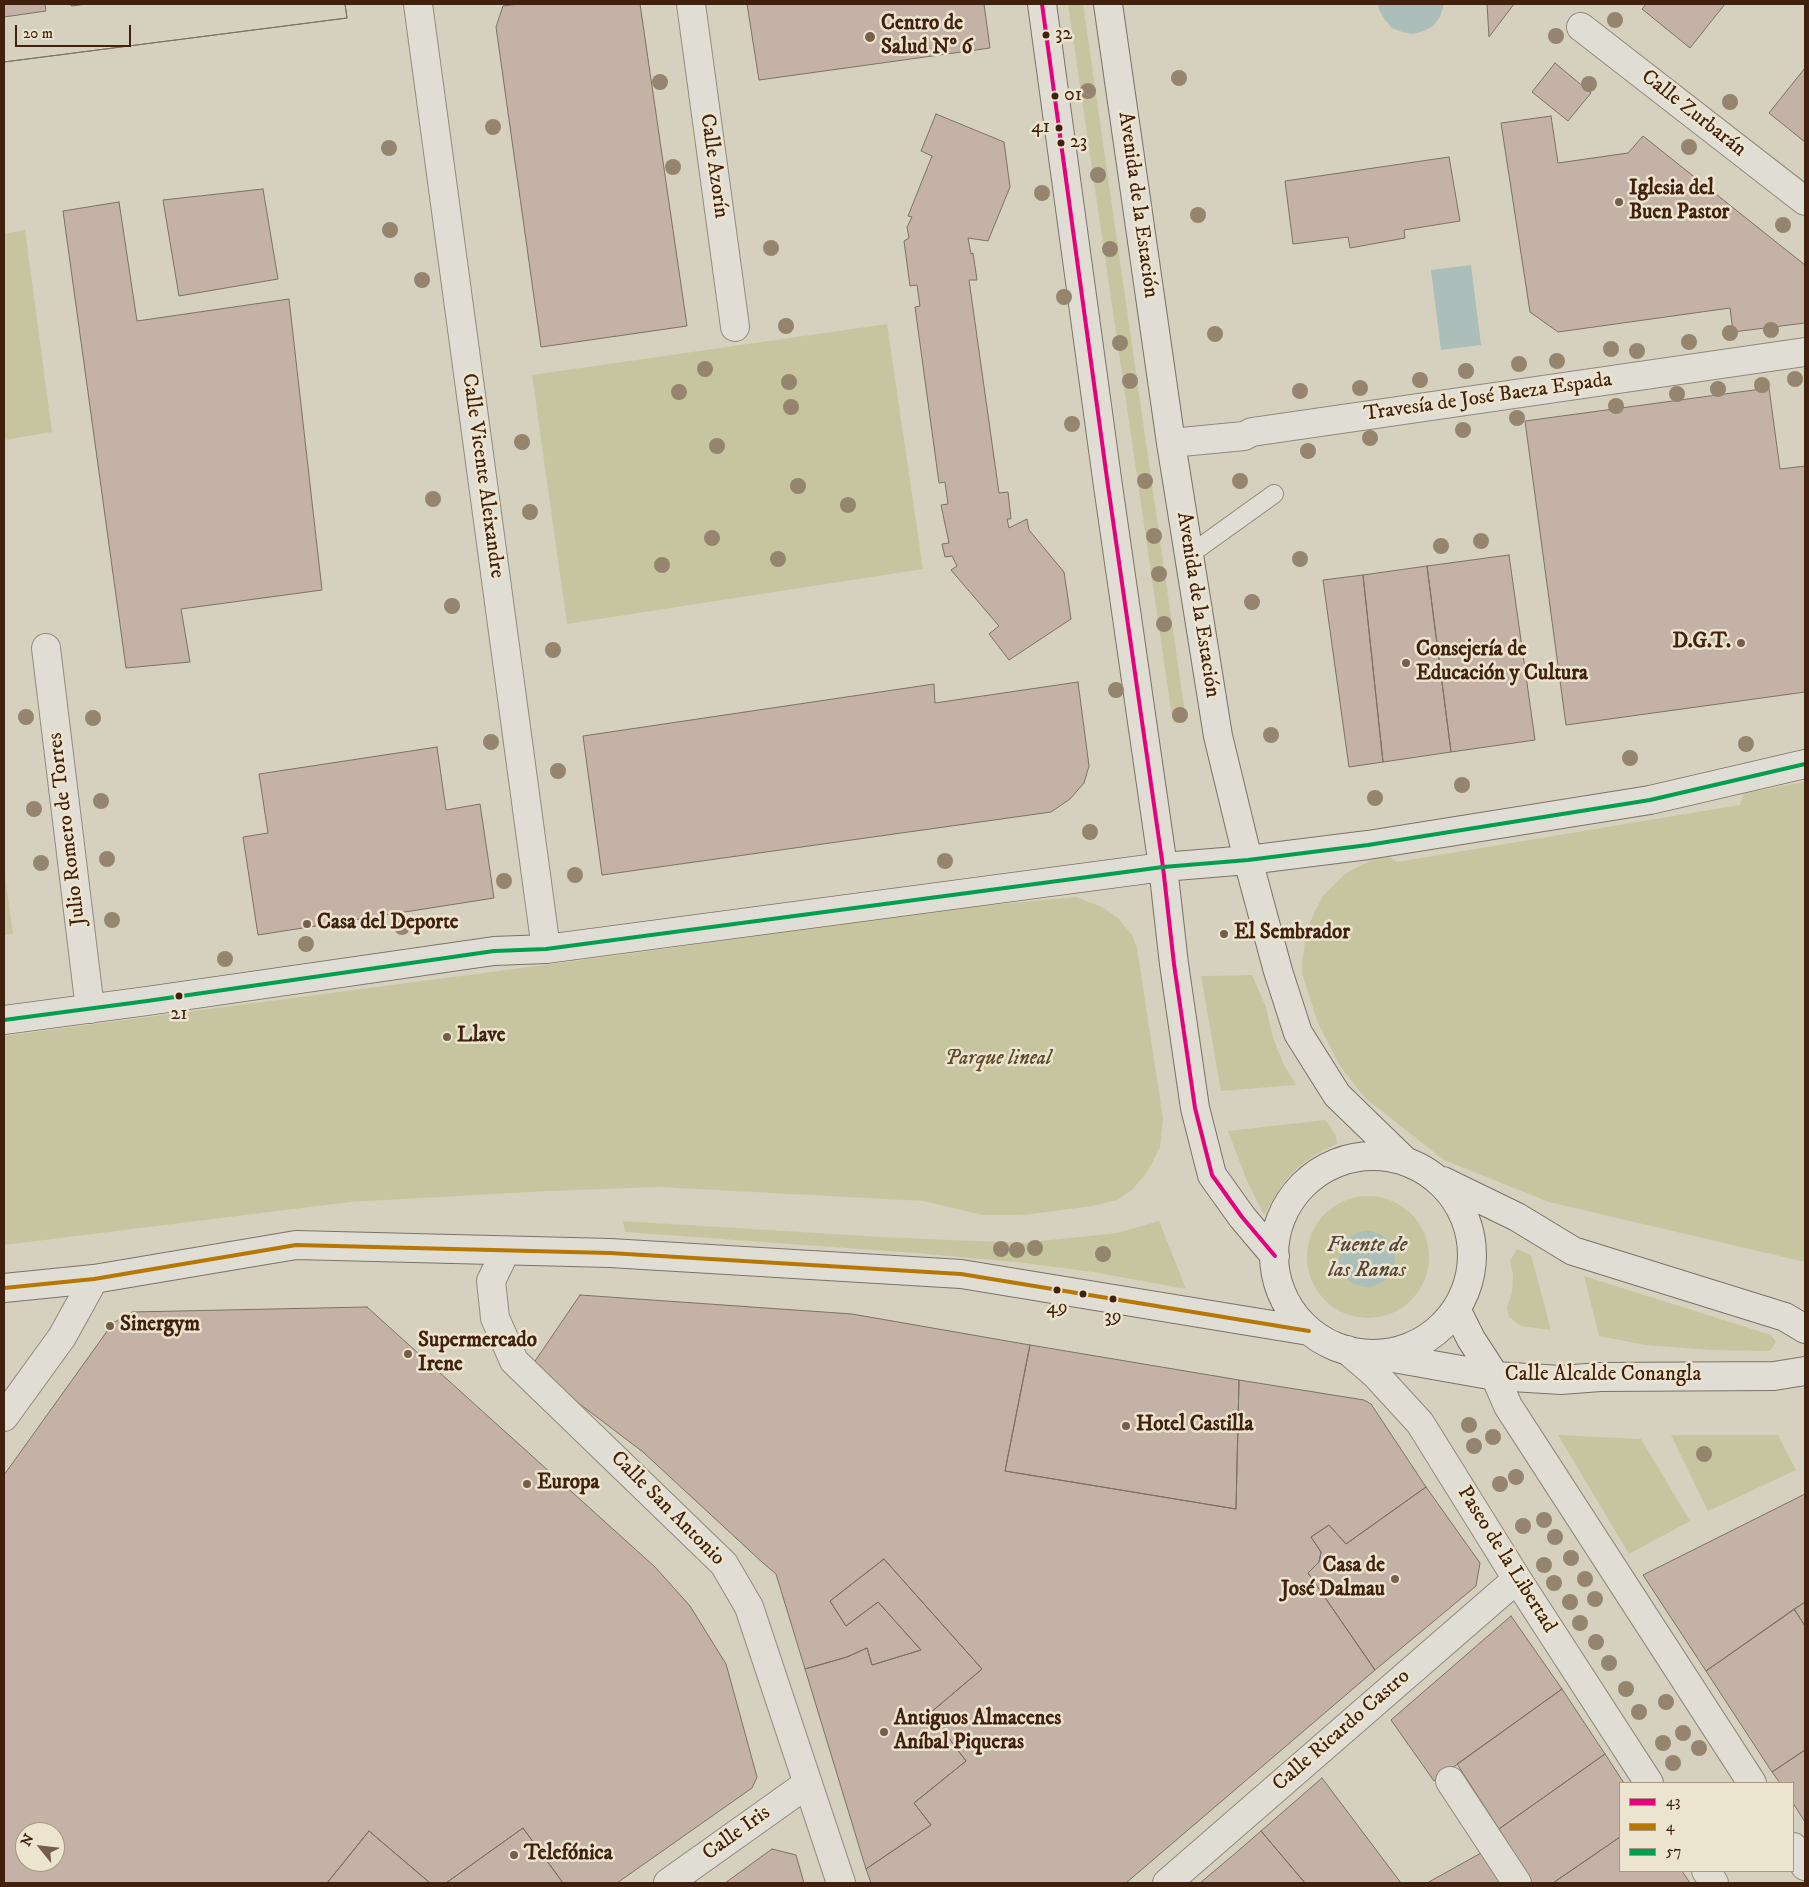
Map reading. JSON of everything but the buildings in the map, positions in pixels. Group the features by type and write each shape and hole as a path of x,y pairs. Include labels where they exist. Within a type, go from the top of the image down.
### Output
{"main road":[{"name":"Calle Vicente Aleixandre","path":"418,4 546,949"},
{"name":"Calle Azorín","path":"691,4 735,327"},
{"path":"1042,4 1195,1108 1212,1175 1242,1217 1275,1256"},
{"name":"Avenida de la Estación","path":"1108,4 1171,443 1218,736 1248,860 1278,971 1298,1033 1337,1095 1405,1161"},
{"name":"Calle Zurbarán","path":"1581,27 1805,201"},
{"name":"Travesía de José Baeza Espada","path":"1171,443 1244,436 1252,432 1805,352"},
{"name":"Julio Romero de Torres","path":"46,648 90,1009"},
{"path":"4,1020 494,951 546,949 1163,868 1248,860 1368,845 1650,800 1805,764"},
{"path":"1437,1178 1459,1204 1471,1240 1472,1256 1466,1290 1456,1309 1441,1327 1424,1340 1406,1348 1360,1352 1327,1342 1309,1331 1287,1304 1277,1278 1276,1237 1281,1219 1293,1198 1304,1184 1318,1173 1350,1159 1367,1156 1385,1156 1405,1161 1517,1217 1573,1251 1795,1323"},
{"path":"4,1288 94,1279 296,1245 610,1254 961,1274 1309,1331"},
{"name":"Calle San Antonio","path":"505,1252 491,1281 495,1318 514,1361 724,1564 749,1607 841,1883"},
{"path":"4,1417 62,1337 94,1279"},
{"path":"1456,1309 1471,1339 1495,1376 1508,1406 1751,1782"},
{"name":"Calle Alcalde Conangla","path":"1360,1352 1424,1365 1495,1376 1561,1380 1774,1376 1805,1370"},
{"name":"Paseo de la Libertad","path":"1360,1352 1376,1375 1420,1424 1517,1579 1649,1782"},
{"name":"Calle Ricardo Castro","path":"1167,1883 1517,1579"},
{"path":"1450,1782 1517,1883"},
{"name":"Calle Iris","path":"668,1883 807,1784"},
{"path":"1794,1849 1805,1866"},
{"path":"1707,1872 1714,1883"}],"lane":[{"path":"1189,555 1274,494"}],"green space":[{"path":"1068,4 1083,4 1186,721 1173,723"},
{"path":"25,230 52,432 4,440 4,234"},
{"path":"887,324 923,569 567,624 532,375"},
{"path":"1805,782 1805,1262 1549,1202 1444,1160 1365,1098 1340,1066 1318,1023 1302,974 1302,962 1307,930 1315,911 1323,896 1345,874 1386,855 1397,862 1740,805 1744,793"},
{"path":"4,870 13,934 4,935"},
{"name":"Parque lineal","path":"1076,897 1102,907 1118,918 1132,935 1137,948 1163,1119 1160,1147 1148,1171 1132,1190 1117,1200 1093,1206 1023,1215 983,1215 923,1201 659,1187 549,1191 350,1202 4,1245 4,1036 643,952 948,909"},
{"path":"1252,975 1266,1007 1273,1038 1284,1065 1296,1085 1221,1091 1201,976"},
{"path":"1325,1120 1336,1135 1337,1144 1318,1153 1298,1167 1281,1186 1264,1215 1247,1181 1228,1131"},
{"path":"1368,1196 1391,1200 1411,1214 1425,1234 1429,1257 1425,1280 1411,1300 1391,1314 1368,1318 1345,1314 1325,1300 1311,1280 1307,1257 1311,1234 1325,1214 1345,1200"},
{"path":"623,1221 881,1237 1023,1243 1117,1233 1159,1221 1186,1289 1093,1272 1025,1263 916,1253 625,1232"},
{"path":"1517,1249 1531,1255 1551,1330 1521,1326 1509,1317 1507,1307 1512,1293 1513,1275 1510,1261"},
{"path":"1584,1276 1771,1335 1776,1342 1770,1351 1711,1350 1645,1345 1599,1336"},
{"path":"1558,1435 1641,1439 1690,1521 1629,1554"},
{"path":"1671,1435 1778,1435 1796,1470 1708,1511"}],"water":[{"path":"1378,4 1444,4 1440,17 1433,26 1413,34 1392,28 1379,10"},
{"path":"1471,265 1481,345 1441,350 1431,270"},
{"name":"Fuente de las Ranas","path":"1367,1231 1378,1233 1387,1239 1393,1248 1395,1259 1393,1270 1387,1279 1378,1285 1367,1287 1356,1285 1347,1279 1341,1270 1339,1259 1341,1248 1347,1239 1356,1233"}],"transit line":[{"name":"43","path":"1042,4 1195,1108 1212,1175 1242,1217 1275,1256"},
{"name":"57","path":"4,1020 494,951 546,949 1163,867 1248,860 1368,845 1650,800 1805,764"},
{"name":"4","path":"4,1288 94,1279 296,1245 610,1253 961,1274 1309,1331"}],"place":[{"name":"32","path":"1046,35"},
{"name":"Centro de Salud Nº 6","path":"870,37"},
{"name":"01","path":"1055,96"},
{"name":"41","path":"1059,128"},
{"name":"23","path":"1061,143"},
{"name":"Iglesia del Buen Pastor","path":"1619,202"},
{"name":"D.G.T.","path":"1741,643"},
{"name":"Consejería de Educación y Cultura","path":"1406,663"},
{"name":"Casa del Deporte","path":"307,924"},
{"name":"El Sembrador","path":"1224,934"},
{"name":"21","path":"179,996"},
{"name":"Llave","path":"447,1037"},
{"name":"49","path":"1057,1290"},
{"name":"39","path":"1113,1299"},
{"name":"Sinergym","path":"110,1326"},
{"name":"Supermercado Irene","path":"408,1354"},
{"name":"Hotel Castilla","path":"1126,1426"},
{"name":"Europa","path":"527,1484"},
{"name":"Casa de José Dalmau","path":"1395,1579"},
{"name":"Antiguos Almacenes Aníbal Piqueras","path":"884,1732"},
{"name":"Telefónica","path":"514,1855"}]}
